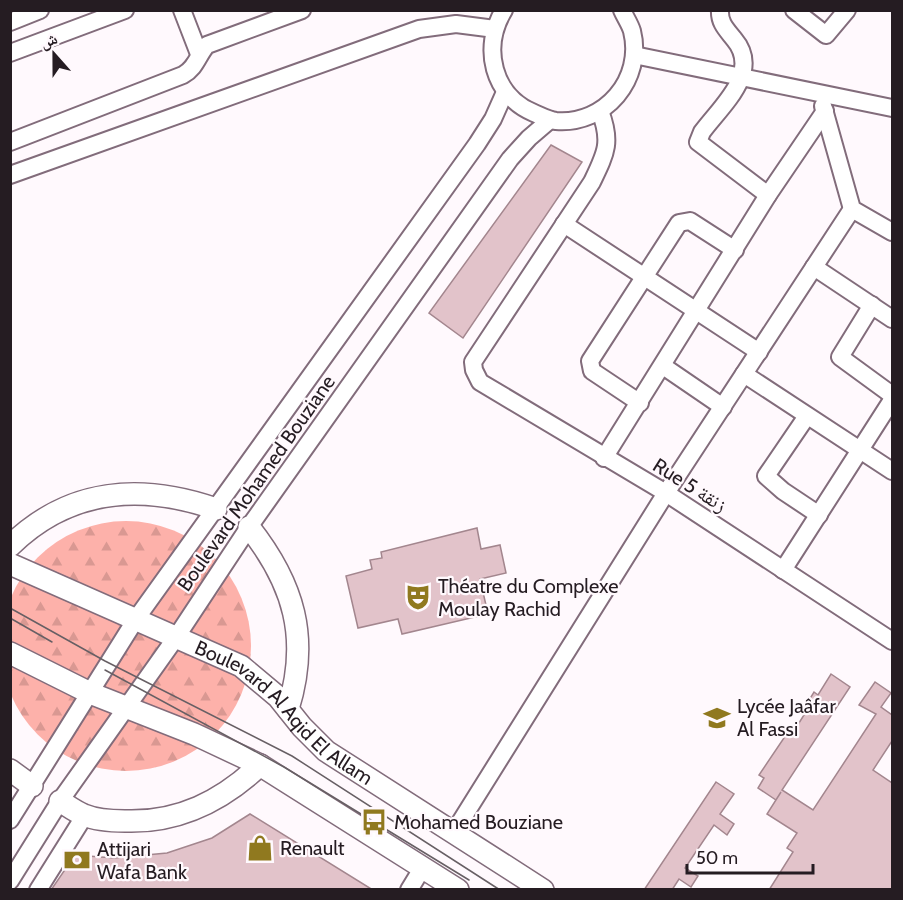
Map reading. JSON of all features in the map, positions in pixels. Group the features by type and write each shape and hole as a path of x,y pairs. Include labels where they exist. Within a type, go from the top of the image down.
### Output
{"main road":[{"path":"10,546 47,517 71,505 97,498 153,493 183,498 216,509"},
{"path":"249,527 281,574 297,626 297,681 288,709"},
{"name":"Boulevard Al Aqid El Allam","path":"10,564 241,666 267,686 326,751 543,890"},
{"path":"10,653 90,693 194,734 260,765 458,890"},
{"path":"60,801 85,815 112,821 139,822 184,814 218,800 260,765"},
{"path":"10,770 32,786"}],"street":[{"path":"10,22 40,10"},
{"path":"182,10 199,54"},
{"path":"10,142 183,75 195,67 199,54 207,45 302,10"},
{"path":"504,10 495,28 491,50 495,72 505,92 519,107 550,120 580,119 600,111 624,87 634,55 632,31 622,10"},
{"path":"720,10 723,25 745,56 742,78 702,132 698,142 768,195"},
{"path":"794,10 826,35 847,10"},
{"path":"10,53 123,11"},
{"path":"10,175 420,29 456,24 495,28"},
{"path":"634,55 892,108"},
{"name":"Boulevard Mohamed Bouziane","path":"10,820 136,619 481,138 505,92"},
{"path":"820,94 852,209 892,232"},
{"path":"600,111 607,132 606,150 592,182 564,224 759,352"},
{"path":"604,458 768,195 825,111"},
{"name":"Boulevard Mohamed Bouziane","path":"10,881 60,801 177,636 249,527 510,159 550,120"},
{"path":"454,832 666,493 852,209"},
{"path":"640,403 592,371 589,365 682,221 690,221 735,250"},
{"name":"Rue 5 زنقة","path":"564,224 473,362 480,382 666,493 892,641"},
{"path":"814,267 892,319"},
{"path":"872,305 840,357 892,395"},
{"path":"663,366 723,407"},
{"path":"744,375 892,471"},
{"path":"783,570 892,400"},
{"path":"807,416 766,476 783,491 819,515"},
{"path":"38,890 85,815"},
{"path":"409,890 423,867"}],"green space":[{"path":"126,521 162,526 185,536 205,549 223,567 236,587 246,610 251,646 246,682 236,705 223,725 205,743 185,756 162,766 126,771 90,766 67,756 47,743 29,725 16,705 6,682 1,646 6,610 16,587 29,567 47,549 67,536 90,526"}],"building":[{"path":"551,145 582,162 463,338 429,313"},
{"name":"Théatre du Complexe Moulay Rachid","path":"477,528 481,549 500,545 506,573 480,579 488,614 402,634 398,619 358,628 346,576 372,569 370,560 382,558 381,552"},
{"path":"831,674 850,687 782,790 813,810 876,714 859,705 875,682 891,693 881,707 892,715 892,741 873,770 892,783 892,890 769,890 793,852 787,848 797,833 767,814 776,800 758,788 764,778 759,775 790,729 794,731 809,707 806,705 814,692 818,695"},
{"path":"716,782 734,794 720,814 734,824 727,835 714,825 685,868 698,876 691,887 679,879 672,890 644,890"},
{"path":"250,814 373,890 51,890 75,855 114,858 167,853 212,838"}],"tram line":[{"path":"10,608 105,661 292,756 500,890"},
{"path":"10,618 52,642"},
{"path":"105,670 284,767 469,880"}],"place":[{"name":"Théatre du Complexe Moulay Rachid","path":"418,597"},
{"name":"Lycée Jaâfar Al Fassi","path":"717,718"},
{"name":"Mohamed Bouziane","path":"374,822"},
{"name":"Renault","path":"260,848"},
{"name":"Attijari Wafa Bank","path":"77,860"}]}
